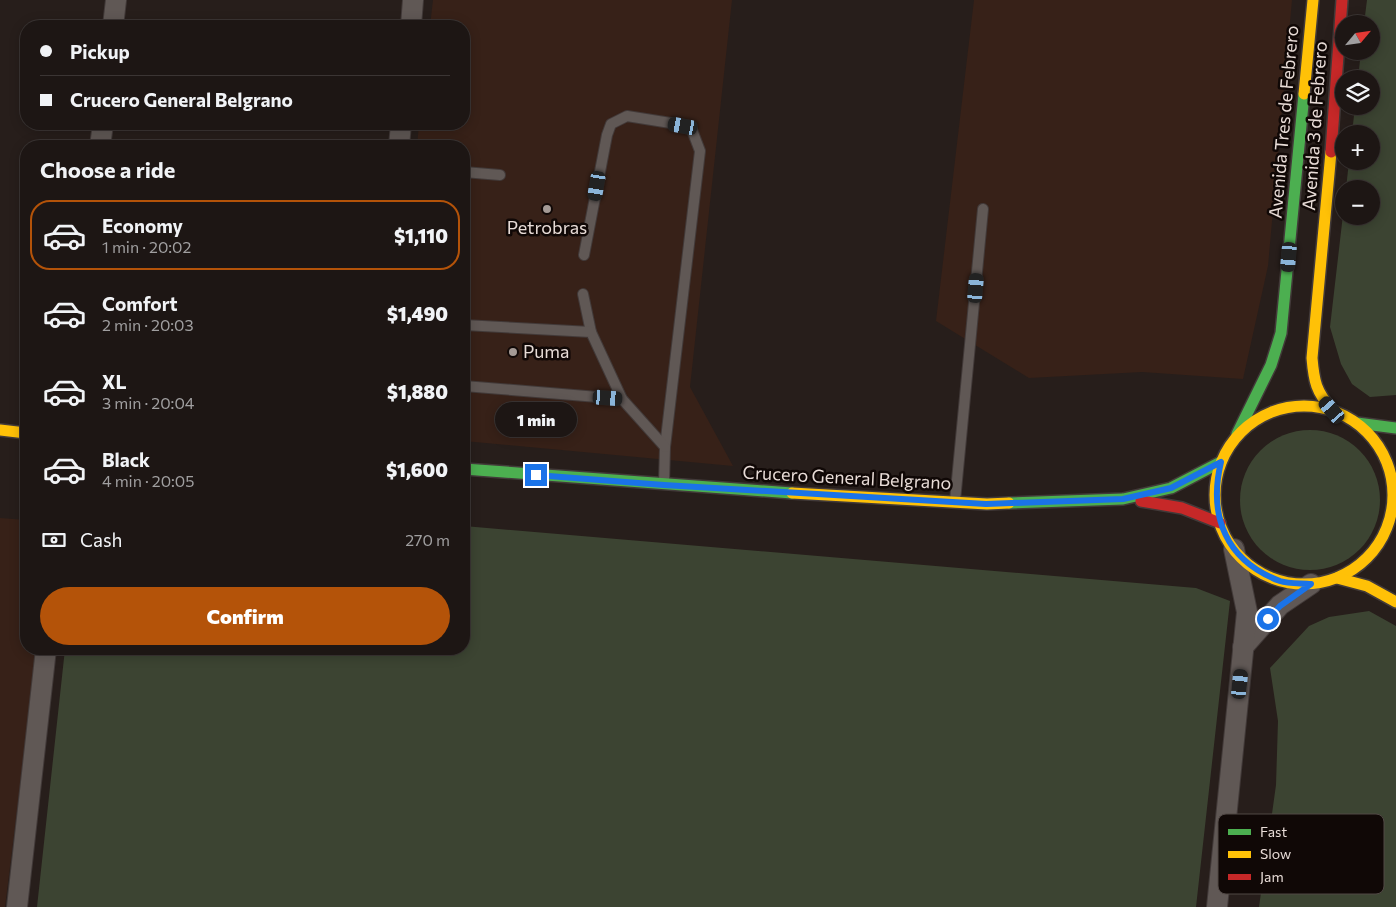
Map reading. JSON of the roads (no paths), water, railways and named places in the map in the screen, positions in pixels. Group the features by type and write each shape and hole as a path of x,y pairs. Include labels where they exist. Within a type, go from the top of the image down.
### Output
{"main road":[{"name":"Avenida Tres de Febrero","path":"1236,438 1271,365 1280,333 1313,0"},
{"name":"Avenida 3 de Febrero","path":"1332,410 1320,396 1314,382 1312,358 1323,254 1342,0"},
{"path":"1306,406 1332,410 1357,423 1377,444 1390,471 1395,497 1385,542 1363,562 1337,578 1311,584 1282,581 1255,569 1234,549 1220,523 1216,503 1216,482 1221,462 1236,438 1256,420 1280,409 1306,406"},
{"path":"1357,423 1396,428"},
{"path":"0,430 20,432"},
{"name":"Crucero General Belgrano","path":"470,469 664,485 986,504 1123,499 1171,488 1221,462"},
{"path":"1123,499 1179,506 1198,512 1220,523"},
{"path":"1337,578 1367,586 1396,602"}],"street":[{"path":"114,20 116,0"},
{"path":"412,20 414,0"},
{"path":"1226,814 1247,612 1234,549"},
{"path":"1243,647 1280,606 1311,584"},
{"path":"17,907 45,655"},
{"path":"1216,907 1218,888"}],"lane":[{"path":"584,255 606,135 611,124 628,116 683,126 692,130 700,151 664,447 664,485"},
{"path":"470,172 500,175"},
{"path":"955,502 983,210"},
{"path":"583,294 591,332 622,399 664,447"},
{"path":"470,325 591,332"},
{"path":"470,386 622,399"}],"place":[{"name":"Petrobras","path":"547,209"},
{"name":"Puma","path":"513,352"}]}
